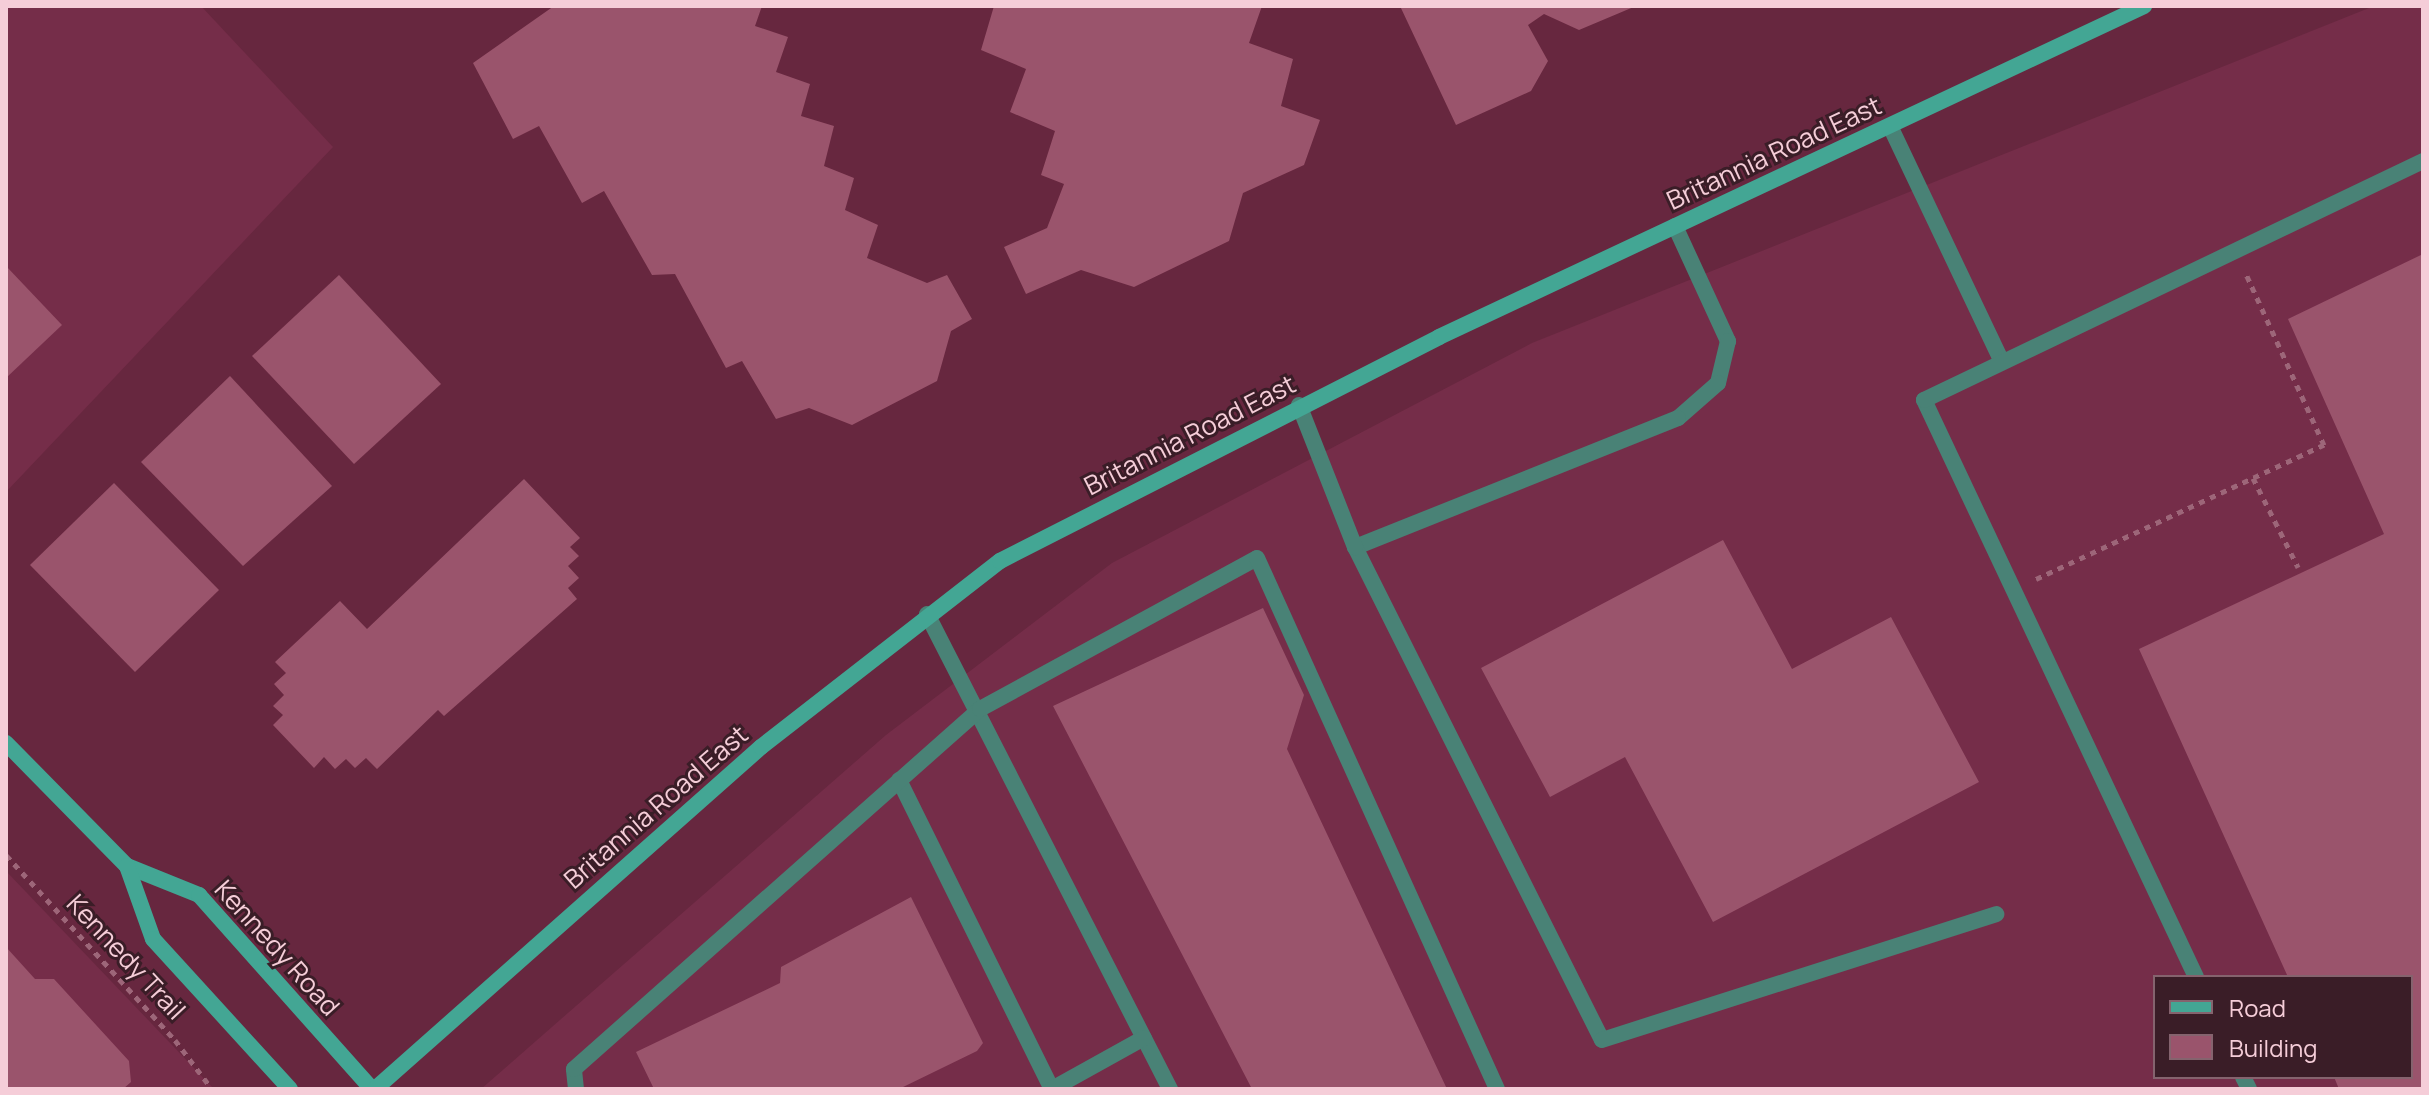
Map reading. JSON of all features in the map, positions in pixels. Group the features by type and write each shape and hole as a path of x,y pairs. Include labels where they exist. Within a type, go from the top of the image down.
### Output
{"main road":[{"name":"Britannia Road East","path":"374,1089 761,747 927,614 1000,561 1299,405 2144,6"},
{"name":"Kennedy Road","path":"6,743 127,866 199,895 374,1089"},
{"name":"Kennedy Road","path":"127,866 153,939 290,1089"}],"lane":[{"path":"1890,126 2001,360"},
{"path":"2195,975 1924,400 2001,360 2423,161"},
{"path":"1355,547 1678,418 1718,383 1728,341 1675,226"},
{"path":"1299,405 1355,547 1602,1040 1996,914"},
{"path":"576,1089 574,1069 980,709 1257,558 1497,1089"},
{"path":"927,614 980,709 1170,1089"},
{"path":"899,780 1052,1089 1144,1038"}],"path":[{"path":"2013,590 2324,445 2234,249"},
{"path":"2253,478 2298,567"},
{"name":"Kennedy Trail","path":"6,855 175,1040 212,1089"}],"shaded area":[{"path":"6,6 201,6 333,147 6,492"},
{"path":"2374,6 2423,6 2423,1089 481,1089 886,735 1112,563 1532,343"},
{"path":"6,871 214,1089 6,1089"}],"building":[{"path":"554,6 762,6 755,26 788,37 776,72 810,84 801,116 834,126 824,166 854,178 845,210 878,225 867,258 927,283 947,275 972,319 951,331 937,381 852,425 809,408 776,419 742,361 726,368 675,274 652,275 604,191 582,203 539,126 513,139 473,63"},
{"path":"994,6 1262,6 1249,43 1293,59 1281,106 1320,120 1304,165 1243,193 1229,241 1134,287 1081,270 1026,294 1004,247 1047,228 1064,184 1041,175 1055,131 1010,112 1026,69 981,50"},
{"path":"1400,6 1636,6 1579,30 1544,14 1528,25 1548,61 1531,91 1456,125"},
{"path":"2423,254 2423,1089 2339,1089 2335,1079 2413,1079 2413,975 2287,975 2139,649 2384,534 2288,319"},
{"path":"6,266 62,325 6,378"},
{"path":"339,275 441,384 354,464 252,356"},
{"path":"230,376 332,486 243,566 141,462"},
{"path":"524,479 580,538 570,547 579,556 568,566 579,578 568,588 577,599 444,716 438,710 377,769 366,758 355,768 346,759 335,769 324,757 314,768 273,725 283,715 273,706 284,695 274,684 286,673 275,662 340,601 367,629"},
{"path":"114,483 219,590 135,672 30,565"},
{"path":"1723,540 1792,669 1891,617 1979,782 1713,922 1625,757 1550,797 1481,668"},
{"path":"1263,608 1304,695 1287,749 1447,1089 1252,1089 1053,706"},
{"path":"911,897 983,1043 977,1051 899,1089 654,1089 636,1052 780,983 781,967"},
{"path":"6,947 35,979 54,979 129,1061 131,1082 123,1089 6,1089"}]}
